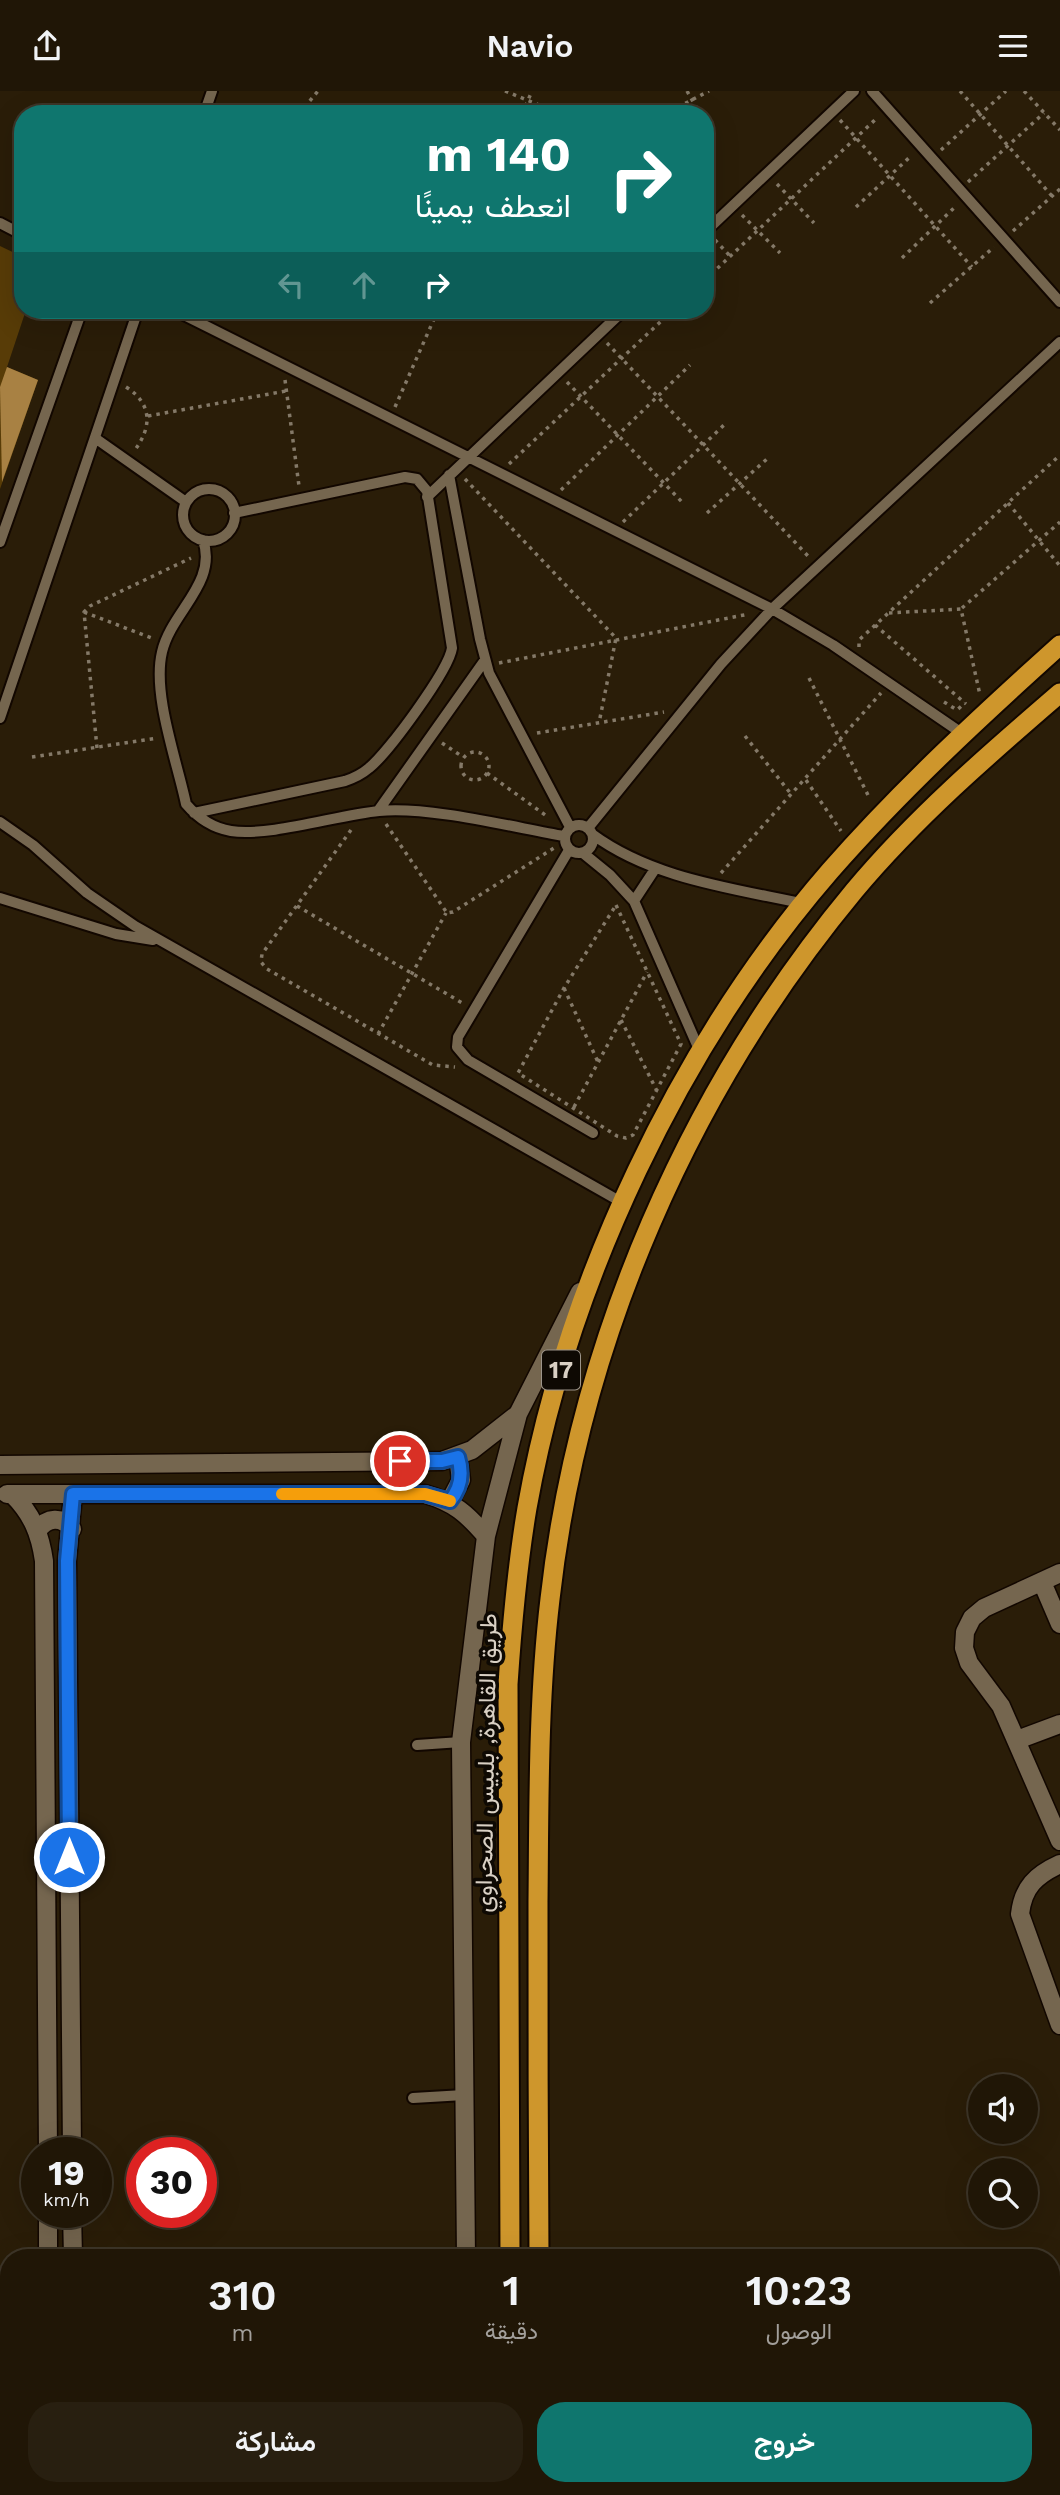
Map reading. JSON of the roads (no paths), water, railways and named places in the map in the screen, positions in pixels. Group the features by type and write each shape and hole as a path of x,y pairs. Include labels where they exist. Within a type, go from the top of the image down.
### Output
{"highway":[{"name":"طريق القاهرة, بلبيس الصحراوي","path":"510,2249 506,1773 508,1684 515,1595 528,1507 546,1421 571,1335 601,1252 623,1203 672,1103 731,1005 805,904 879,817 963,733 1060,645"},
{"name":"17","path":"539,2249 539,1795 542,1681 550,1595 564,1510 582,1425 606,1342 636,1260 698,1125 754,1029 802,957 856,889 909,830 1060,693"}],"street":[{"path":"466,2249 461,1742 486,1536 518,1415 601,1252"},
{"path":"0,1465 442,1461 472,1450 518,1415"},
{"path":"450,1501 461,1480 458,1457"},
{"path":"6,1494 425,1494 450,1501 462,1509 486,1536"},
{"path":"6,1494 33,1518 44,1561 47,2137"},
{"path":"72,2137 67,1561 72,1529 73,1494"},
{"path":"38,1530 48,1520 54,1519 61,1520 72,1529"},
{"path":"1060,1573 984,1608 972,1618 965,1632 964,1648 969,1663 1001,1706 1060,1841"},
{"path":"1042,1582 1060,1624"},
{"path":"1017,1740 1060,1724"},
{"path":"1060,1864 1043,1873 1026,1890 1020,1914 1022,1926 1060,2025"},
{"path":"48,2228 48,2249"},
{"path":"72,2228 73,2249"}],"lane":[{"path":"714,224 854,91"},
{"path":"872,91 1060,302"},
{"path":"0,542 79,319"},
{"path":"0,718 135,319"},
{"path":"192,319 772,609 833,645 963,733"},
{"path":"427,496 614,319"},
{"path":"583,853 590,848 590,831 685,708 772,609 1060,342"},
{"path":"95,438 186,502"},
{"path":"453,472 486,663 567,837 610,875 634,901 701,1054"},
{"path":"194,813 345,781 362,773 378,760 444,671 451,656 452,641 427,496 422,482 405,477 234,513"},
{"path":"204,546 226,534 234,513 228,498 214,490 198,491 186,502 183,509 185,525 204,546 203,577 164,643 160,679 186,804 194,813 211,825 241,831 377,811 420,812 567,837"},
{"path":"377,811 486,663"},
{"path":"0,822 33,845 88,894 159,941 623,1203"},
{"path":"593,1133 571,1113 468,1060 459,1052 457,1042 567,837 576,825 590,831 622,854 655,869 805,904"},
{"path":"634,901 655,869"},
{"path":"0,898 106,931 159,941"},
{"path":"417,1745 461,1742"},
{"path":"413,2098 464,2095"}]}
